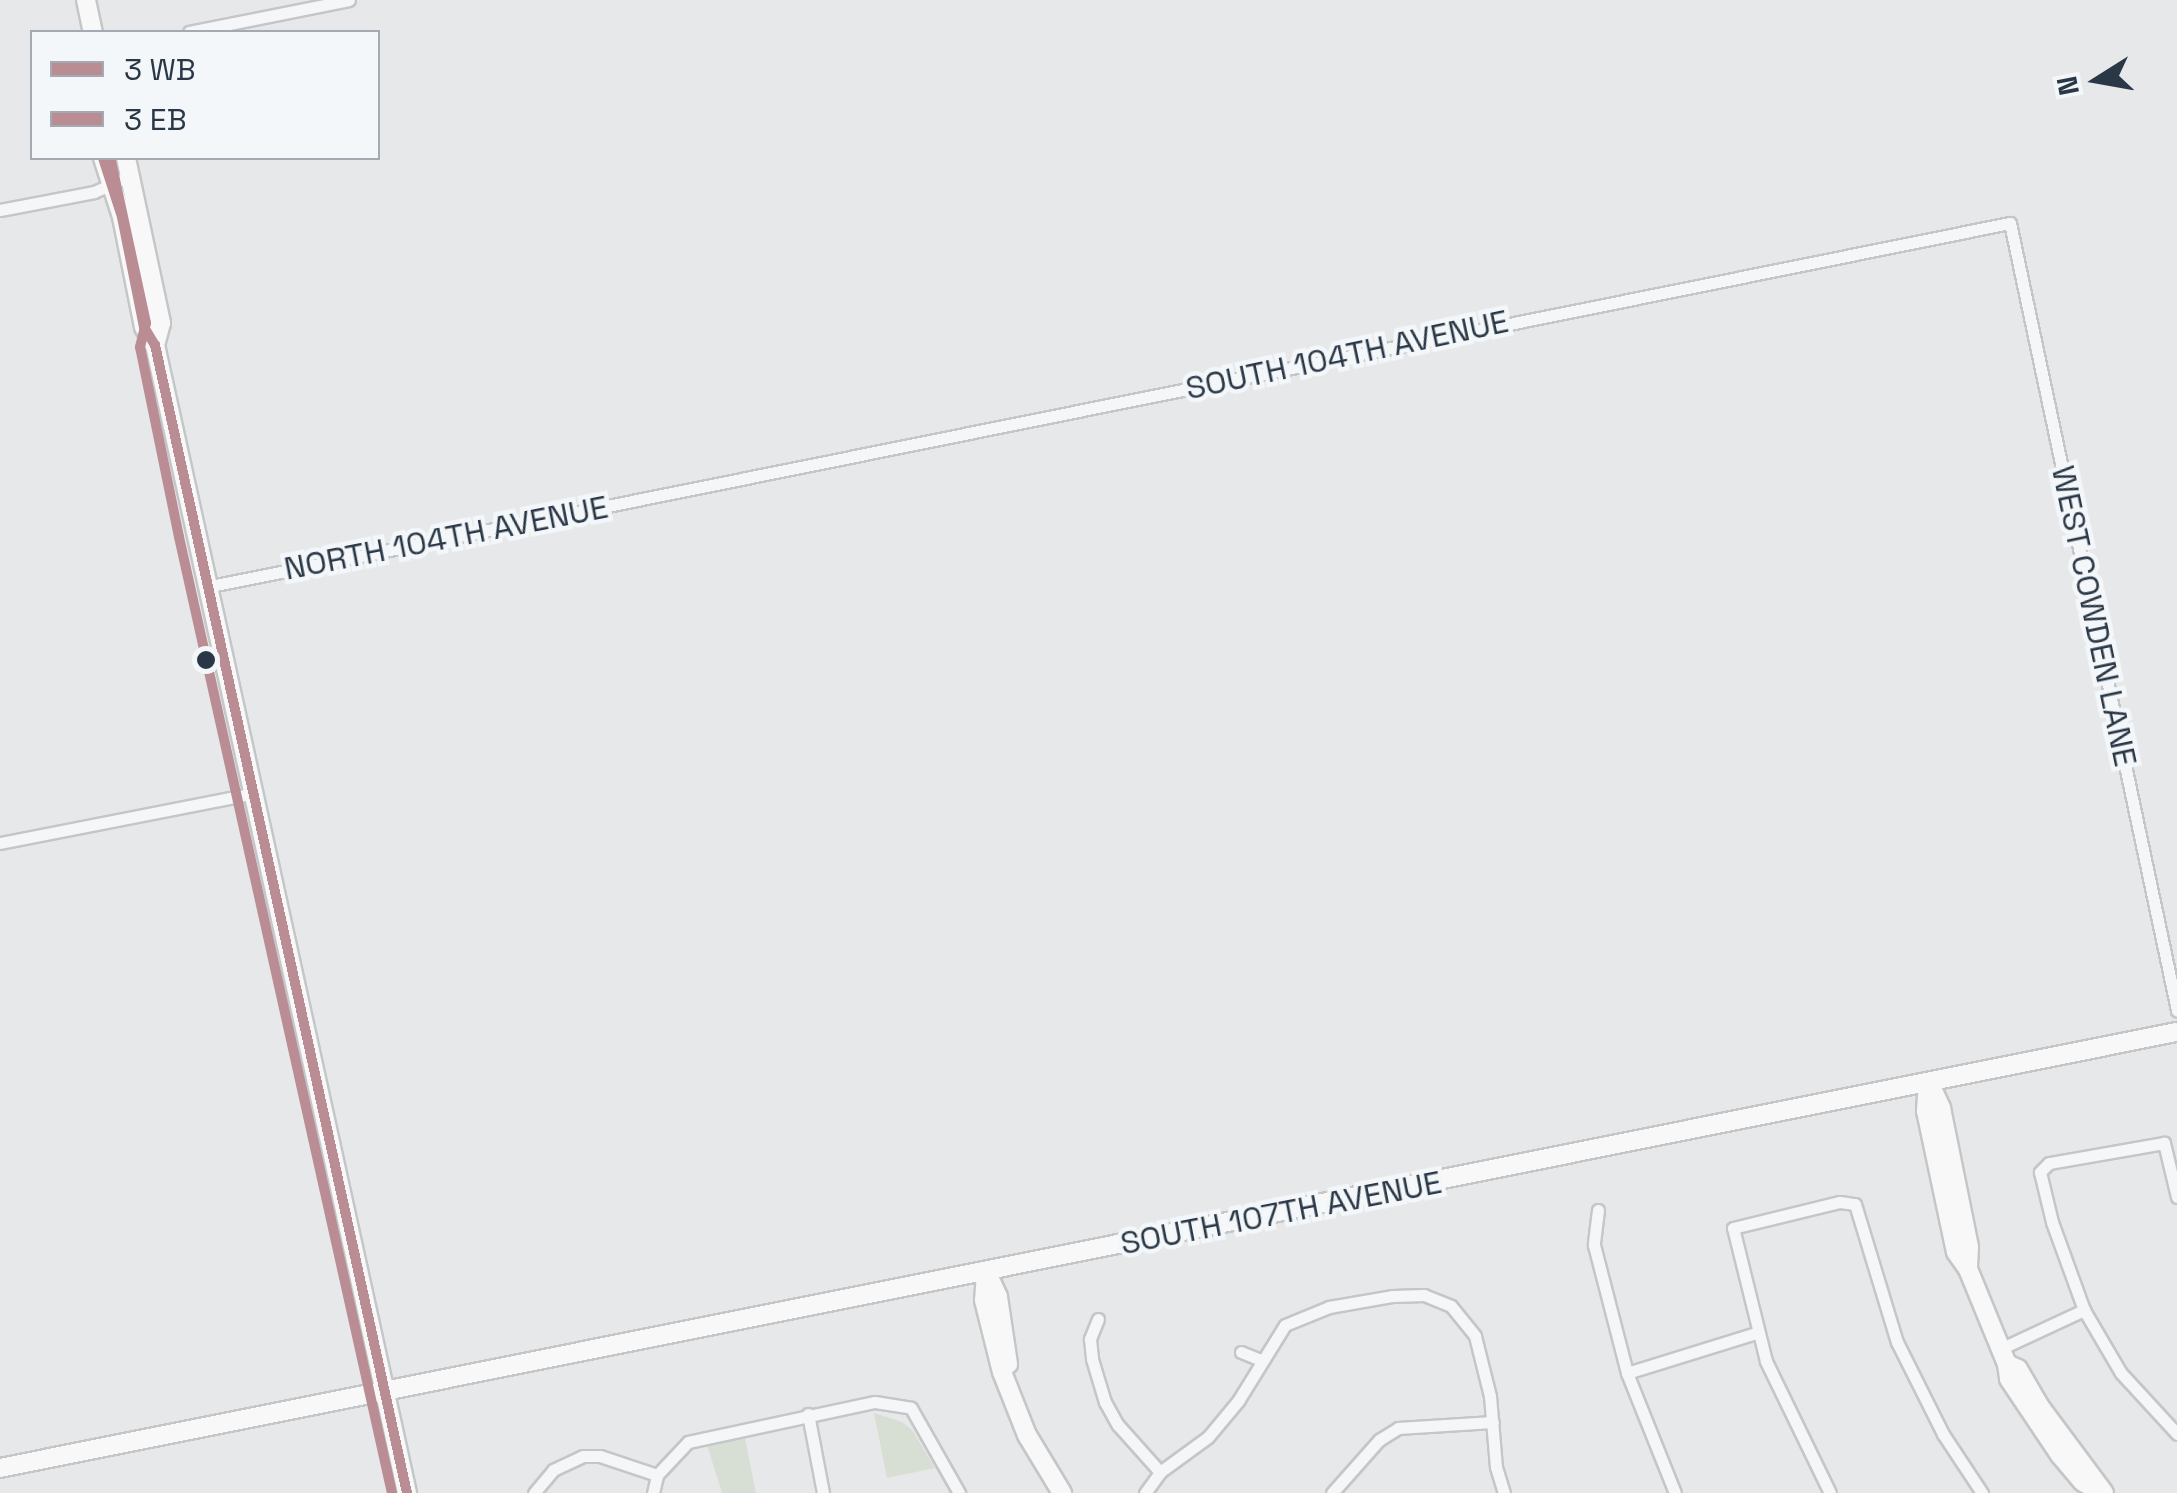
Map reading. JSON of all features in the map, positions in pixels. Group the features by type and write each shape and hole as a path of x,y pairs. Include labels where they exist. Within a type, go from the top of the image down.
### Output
{"main road":[{"path":"86,0 93,30"},
{"path":"103,160 108,186 122,217 144,327 156,345 407,1493"},
{"path":"128,167 161,323 156,345"},
{"path":"108,186 130,213 141,262 151,273"},
{"name":"SOUTH 107TH AVENUE","path":"0,1468 2177,1032"},
{"path":"1928,1082 1926,1110 1956,1252 1968,1269 2004,1356 2018,1369 2040,1407 2103,1493"},
{"path":"986,1272 984,1300 992,1339 1035,1451 1062,1493"}],"street":[{"path":"199,30 349,0"},
{"path":"0,210 108,186 128,167"},
{"name":"SOUTH 104TH AVENUE","path":"686,490 2010,223"},
{"name":"WEST COWDEN LANE","path":"2010,223 2177,1010"},
{"name":"NORTH 104TH AVENUE","path":"206,587 686,490"},
{"path":"0,843 254,792"},
{"path":"2177,1197 2164,1143 2042,1166 2052,1222 2084,1310 2122,1373 2177,1434"},
{"path":"1830,1493 1784,1405 1756,1333 1733,1228 1840,1202 1854,1204 1896,1342 1943,1434 1982,1493"},
{"path":"1598,1210 1594,1244 1628,1372 1676,1493"},
{"path":"1145,1493 1160,1472 1208,1437 1238,1401 1260,1360 1285,1326 1329,1308 1393,1296 1424,1295 1451,1306 1475,1336 1493,1422 1496,1467 1504,1493"},
{"path":"2004,1356 2084,1310"},
{"path":"1098,1319 1090,1339 1105,1402 1118,1425 1160,1472"},
{"path":"1628,1372 1756,1333"},
{"path":"1242,1352 1260,1360"},
{"path":"653,1493 657,1475 688,1442 875,1402 910,1408 959,1493"},
{"path":"808,1414 823,1493"},
{"path":"1332,1493 1379,1440 1398,1428 1493,1422"},
{"path":"534,1493 553,1470 583,1456 600,1456 657,1475"}],"shaded area":[{"path":"874,1413 902,1422 912,1430 935,1468 887,1478"},
{"path":"745,1438 756,1493 722,1493 707,1445"}],"transit line":[{"path":"104,160 122,217 144,327 155,345 407,1493"},
{"path":"111,161 146,323 140,347 179,537 392,1493"}]}
